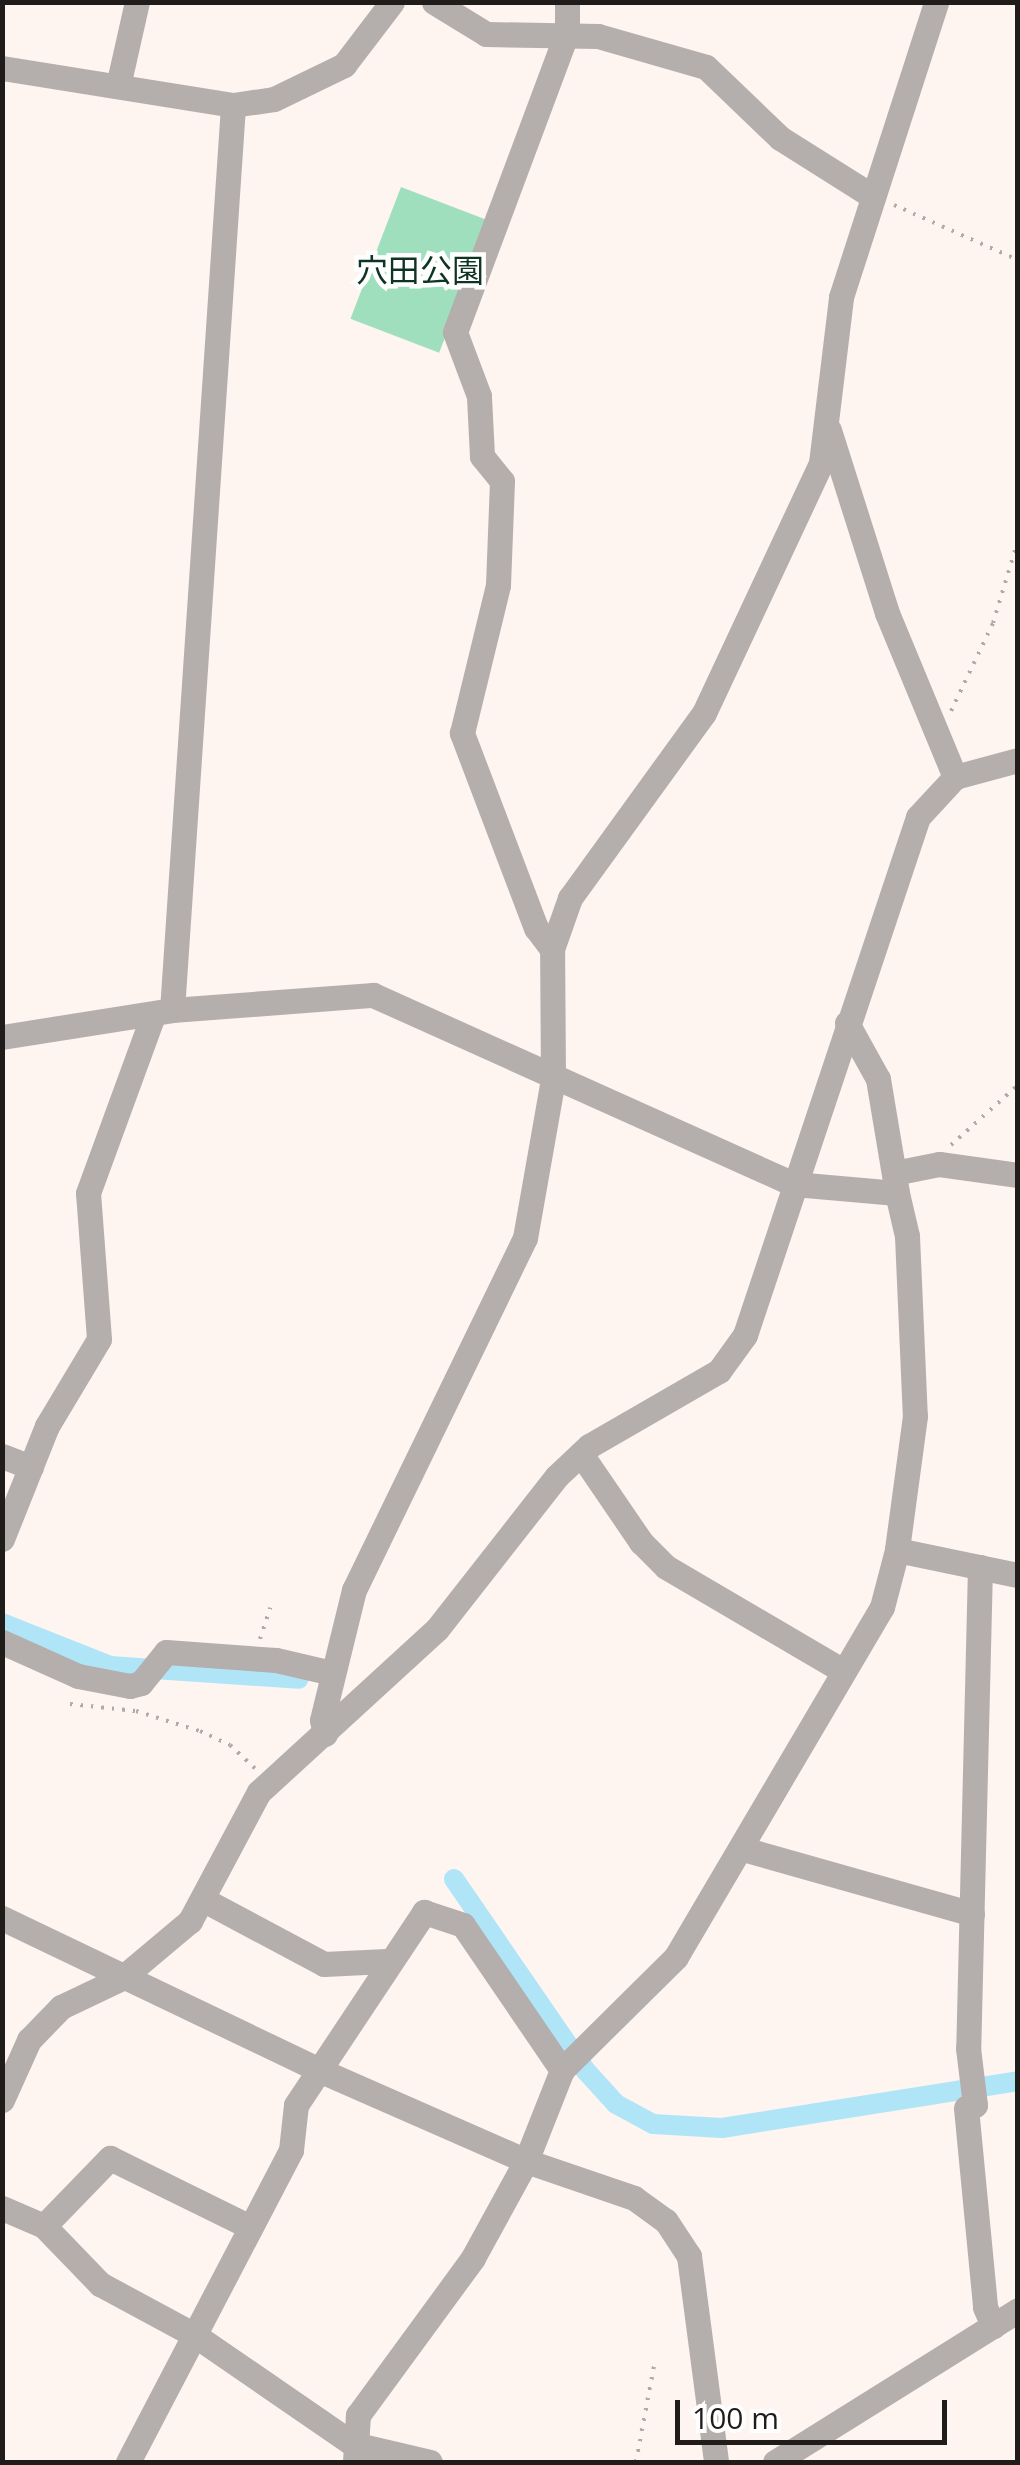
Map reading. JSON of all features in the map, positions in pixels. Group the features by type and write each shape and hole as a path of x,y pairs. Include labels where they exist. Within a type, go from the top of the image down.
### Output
{"street":[{"path":"118,86 137,2"},
{"path":"2,68 233,105 289,94 344,65 392,2"},
{"path":"434,2 486,34 567,33 706,68 780,138 872,196"},
{"path":"552,948 528,910 462,732 498,586 502,481 482,456 479,396 456,332 567,33 566,2"},
{"path":"325,1734 332,1674 354,1590 525,1238 553,1079 552,948 570,898 704,713 814,481 828,426 840,297 936,2"},
{"path":"2,1539 30,1466 99,1338 88,1192 162,1013 233,105"},
{"path":"828,426 887,613 955,777"},
{"path":"2,2100 29,2040 61,2007 122,1978 176,1936 204,1900 244,1814 270,1782 437,1629 581,1454 718,1371 745,1336 910,834 955,777 1018,760"},
{"path":"2,1037 162,1013 373,995 794,1184 1018,1175"},
{"path":"354,2453 353,2426 367,2400 473,2258 526,2161 572,2062 676,1958 744,1849 882,1607 898,1550 915,1376 907,1236 903,1178 878,1079 847,1023"},
{"path":"581,1454 641,1542 666,1568 843,1671"},
{"path":"2,1456 30,1466"},
{"path":"898,1550 1018,1574"},
{"path":"980,1567 972,2089 966,2108 985,2307 993,2326"},
{"path":"2,1642 78,1676 141,1683 166,1652 255,1658 332,1674"},
{"path":"744,1849 972,1914"},
{"path":"204,1900 324,1964 386,1961"},
{"path":"128,2462 291,2150 296,2105 386,1961 424,1912 453,1917 572,2062"},
{"path":"2,1918 319,2070 526,2161 634,2198 666,2220 690,2256 716,2462"},
{"path":"44,2226 110,2158 250,2227"},
{"path":"2,2208 44,2226 100,2284 196,2336 354,2453 430,2462"},
{"path":"775,2462 1018,2310"}],"path":[{"path":"872,196 1018,260"},
{"path":"938,732 992,622 1018,540"},
{"path":"903,1178 965,1136 1018,1085"},
{"path":"255,1658 270,1608"},
{"path":"70,1704 136,1711 220,1739 270,1782"},
{"path":"636,2462 655,2360"}],"green space":[{"name":"穴田公園","path":"401,187 490,221 439,353 350,319"}],"waterway":[{"path":"2,1623 110,1666 299,1679"},
{"path":"454,1879 586,2071 616,2104 653,2124 722,2128 1018,2081"}]}
